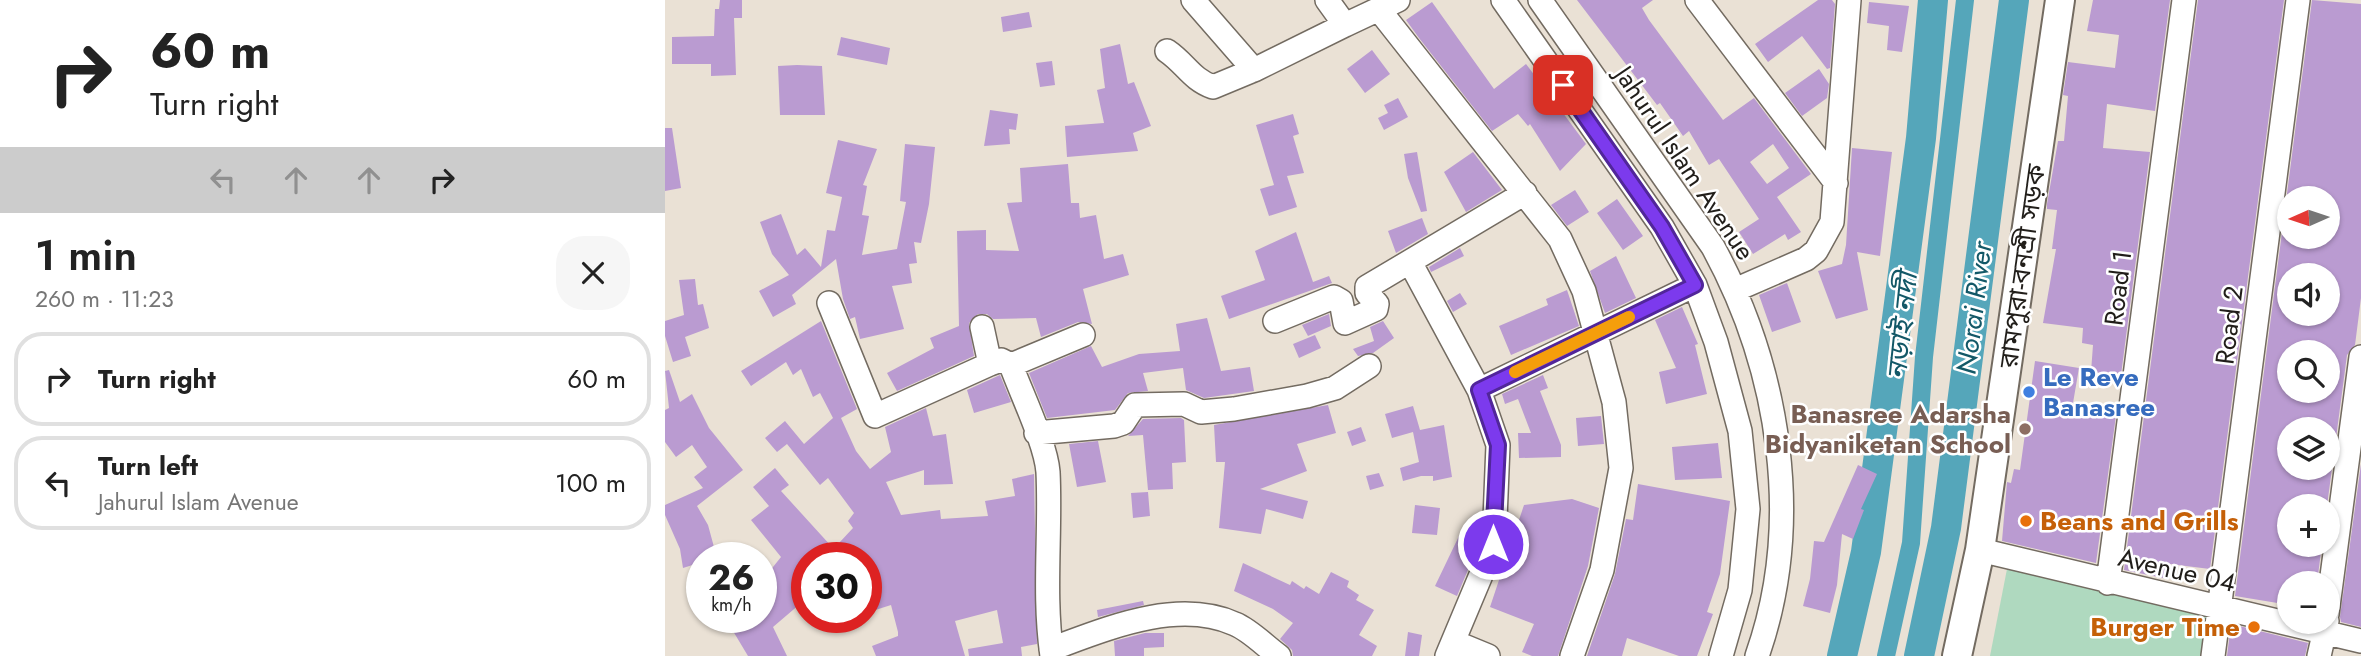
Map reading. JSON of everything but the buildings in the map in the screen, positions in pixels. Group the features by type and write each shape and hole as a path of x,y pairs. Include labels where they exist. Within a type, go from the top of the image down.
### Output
{"main road":[{"name":"রামপুরা-বনশ্রী সড়ক","path":"1957,656 1980,550 2060,0"}],"street":[{"path":"1193,0 1254,70"},
{"path":"1327,0 1345,25"},
{"name":"Jahurul Islam Avenue","path":"1503,0 1662,227 1695,285 1730,389 1739,430 1748,509 1740,590 1721,656"},
{"name":"Jahurul Islam Avenue","path":"1540,0 1713,247 1735,290 1765,384 1775,433 1783,499 1775,596 1757,656"},
{"path":"1697,0 1836,183"},
{"name":"Road 1","path":"2108,583 2184,0"},
{"name":"Road 2","path":"2213,656 2298,0"},
{"path":"1735,290 1805,259 1816,251 1832,222 1845,5"},
{"path":"1167,51 1181,61 1197,81 1213,87 1389,6 1560,239 1584,291 1614,402 1621,468 1602,570 1572,656"},
{"path":"1275,321 1334,297 1341,301 1343,320 1347,323 1377,306 1367,293 1367,287 1525,193"},
{"path":"1410,262 1479,390 1498,445 1493,544 1450,649 1488,656"},
{"path":"1479,390 1695,285"},
{"path":"829,303 875,416 1083,335"},
{"path":"982,327 1036,433 1048,471 1046,551 1052,652 1110,628 1154,617 1194,615 1235,624 1279,656"},
{"path":"2333,571 2361,357"},
{"path":"1036,433 1114,426 1123,423 1135,405 1184,404 1202,412 1307,396 1335,388 1369,366"},
{"name":"Avenue 04","path":"1980,550 2108,583 2221,608 2277,616"},
{"name":"Avenue 04","path":"2340,630 2361,641"},
{"path":"2319,656 2324,634"}],"green space":[{"path":"2007,569 2217,614 2207,656 1990,656"}],"waterway":[{"name":"Norai River","path":"1842,656 1866,552 1921,138 1933,0"},
{"name":"নড়াই নদী","path":"1886,656 1911,543 1924,357 1965,0"},
{"name":"Norai River","path":"1919,656 1946,528 2014,0"}],"slow traffic":[{"path":"1515,372 1629,317"}],"place":[{"name":"Le Reve Banasree","path":"2029,392"},
{"name":"Banasree Adarsha Bidyaniketan School","path":"2025,429"},
{"name":"Beans and Grills","path":"2026,521"},
{"name":"Burger Time","path":"2254,627"}],"route":[{"path":"1493,544 1498,445 1479,390 1695,285 1662,227 1563,85"}]}
